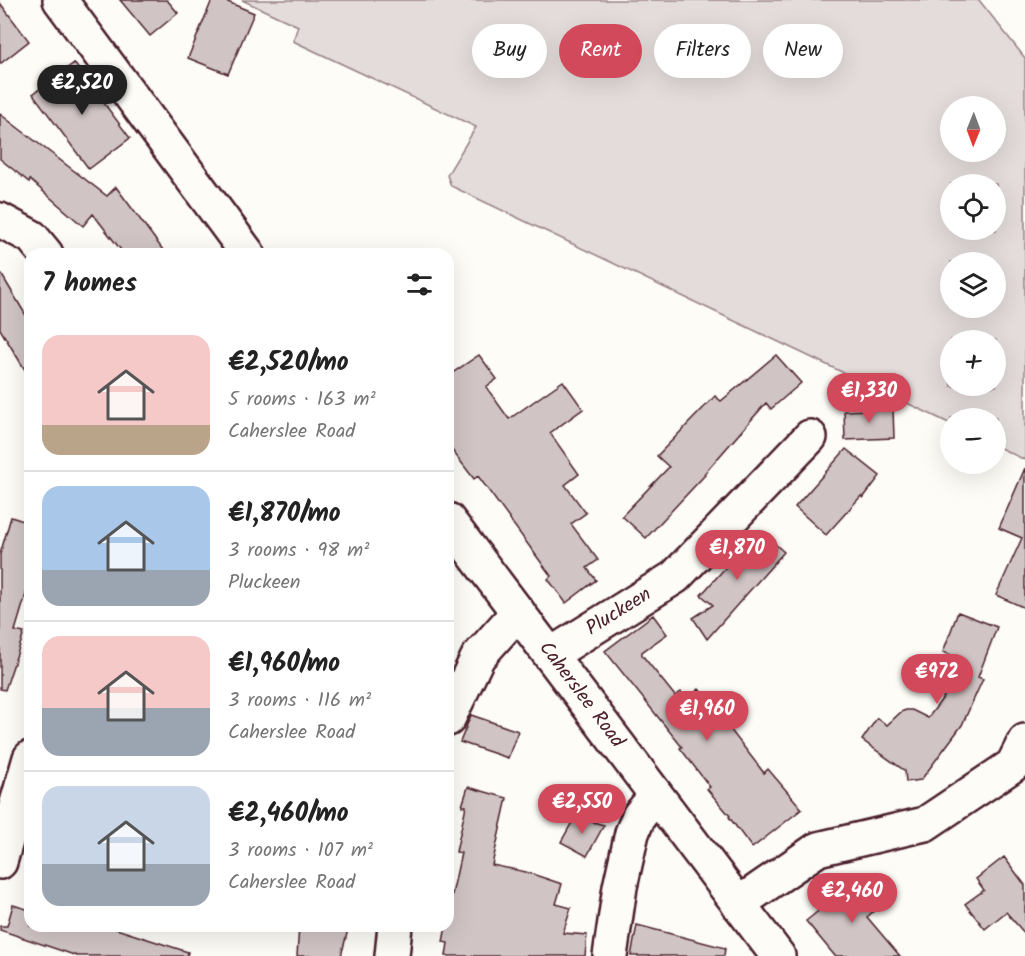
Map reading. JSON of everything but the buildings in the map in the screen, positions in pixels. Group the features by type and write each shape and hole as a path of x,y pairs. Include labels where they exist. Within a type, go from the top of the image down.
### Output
{"street":[{"path":"60,0 244,248"},
{"path":"0,220 32,237 41,248"},
{"name":"Pluckeen","path":"550,655 675,577 810,437"},
{"name":"Caherslee Road","path":"454,528 778,956"},
{"path":"454,707 478,657 518,612"},
{"path":"738,904 818,849 925,824 1021,762"},
{"path":"0,862 24,779"},
{"path":"610,956 620,887 632,833 639,816 656,796"},
{"path":"392,956 394,932"}],"shaded area":[{"path":"242,0 979,0 1025,58 1025,460 1006,451 1006,408 940,408 940,419 451,186 447,175 476,127 293,41 298,26"}]}
